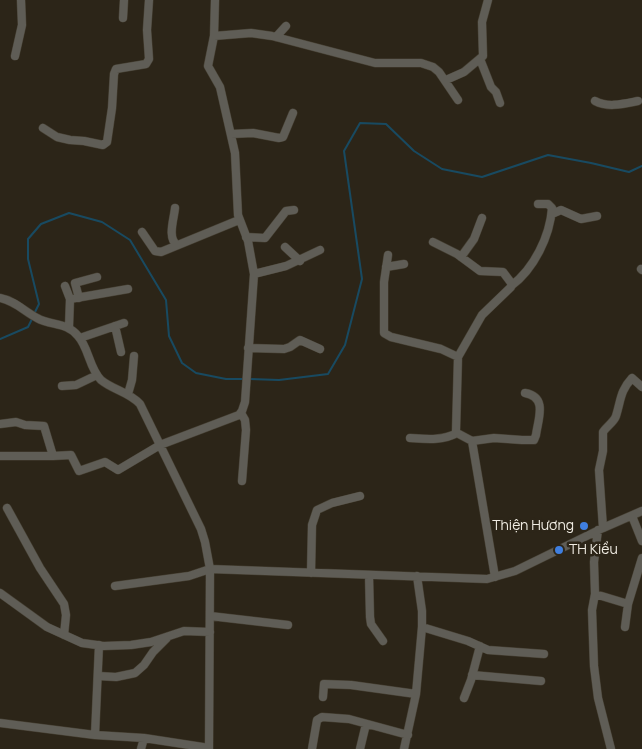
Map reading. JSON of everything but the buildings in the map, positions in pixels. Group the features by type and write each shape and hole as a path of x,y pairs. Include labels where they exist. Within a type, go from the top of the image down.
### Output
{"street":[{"path":"15,56 22,25 21,0"},
{"path":"123,18 124,0"},
{"path":"42,128 57,137 70,140 103,144 107,142 116,69 146,64 149,59 148,0"},
{"path":"0,456 56,457 71,455 79,471 106,462 118,470 160,445 240,413 244,407 254,274 246,237 239,220 236,188 237,161 220,87 208,66 214,36 215,0"},
{"path":"446,80 464,72 484,56 482,22 488,0"},
{"path":"276,37 286,26"},
{"path":"214,36 245,32 276,37 375,63 421,63 433,68 446,80 458,100"},
{"path":"480,59 491,87 496,92 500,103"},
{"path":"595,101 611,105 638,101"},
{"path":"231,134 283,137 294,113"},
{"path":"525,393 533,394 538,398 540,404 534,440 494,438 472,441 457,433 455,428 458,357 482,315 518,281 538,254 545,240 552,208 548,204 538,204"},
{"path":"175,208 172,236 173,241 177,245"},
{"path":"246,237 265,238 286,211 294,210"},
{"path":"552,214 561,210 581,219 597,216"},
{"path":"461,257 474,239 482,218"},
{"path":"142,232 155,251 161,252 239,220"},
{"path":"433,242 461,257 480,271 503,272 511,282 511,286"},
{"path":"285,246 300,261"},
{"path":"254,274 300,261 320,250"},
{"path":"388,255 384,282 384,333 391,337 441,349 458,357"},
{"path":"386,267 404,264"},
{"path":"68,327 75,298 75,282 97,277"},
{"path":"88,279 92,295"},
{"path":"65,286 75,298"},
{"path":"75,298 128,289"},
{"path":"0,298 13,302 41,320 68,327 80,338 97,375 104,382 128,394 140,404 201,529 210,569 209,748 144,738 95,735 0,723"},
{"path":"80,338 124,323"},
{"path":"115,326 121,352"},
{"path":"248,348 287,348 300,340 320,350"},
{"path":"128,394 132,380 134,356"},
{"path":"62,386 76,385 97,375"},
{"path":"611,749 598,698 594,666 592,610 595,594 594,562 600,529 599,470 603,451 603,432 616,417 625,385 632,378 642,388"},
{"path":"240,413 245,420 246,430 242,481"},
{"path":"0,424 16,422 25,425 44,426 53,456"},
{"path":"410,438 438,439 457,433"},
{"path":"472,441 495,577"},
{"path":"311,573 312,525 317,510 332,503 360,496"},
{"path":"7,508 40,568 64,604 66,615 64,635"},
{"path":"115,586 189,576 210,569 488,579 515,571 600,529 642,511"},
{"path":"632,516 642,541"},
{"path":"625,627 628,604 639,576 642,558"},
{"path":"369,575 371,624 384,641"},
{"path":"404,749 416,694 422,627 422,611 417,576"},
{"path":"0,593 46,627 82,643 132,646 145,644 184,630 210,632"},
{"path":"595,594 628,604"},
{"path":"210,616 288,625"},
{"path":"422,627 488,650 544,654"},
{"path":"98,676 116,677 134,673 144,665 152,652 171,635"},
{"path":"95,735 99,645"},
{"path":"464,698 480,646"},
{"path":"472,675 541,681"},
{"path":"323,697 324,684 351,685 416,694"},
{"path":"312,749 319,718 349,719 408,735"},
{"path":"360,749 366,724"},
{"path":"141,749 144,738"}],"waterway":[{"path":"250,379 279,380 328,374 345,345 362,279 344,151 360,123 386,124 414,151 442,169 482,177 548,155 629,172 642,166"},
{"path":"34,314 39,304 28,259 28,239 41,224 69,213 102,222 130,240 166,300 169,336 182,363 196,373 226,379 245,379"},
{"path":"0,339 28,327 32,319"}],"place":[{"name":"Thiện Hương","path":"584,526"},
{"name":"TH Kiều","path":"559,550"}]}
